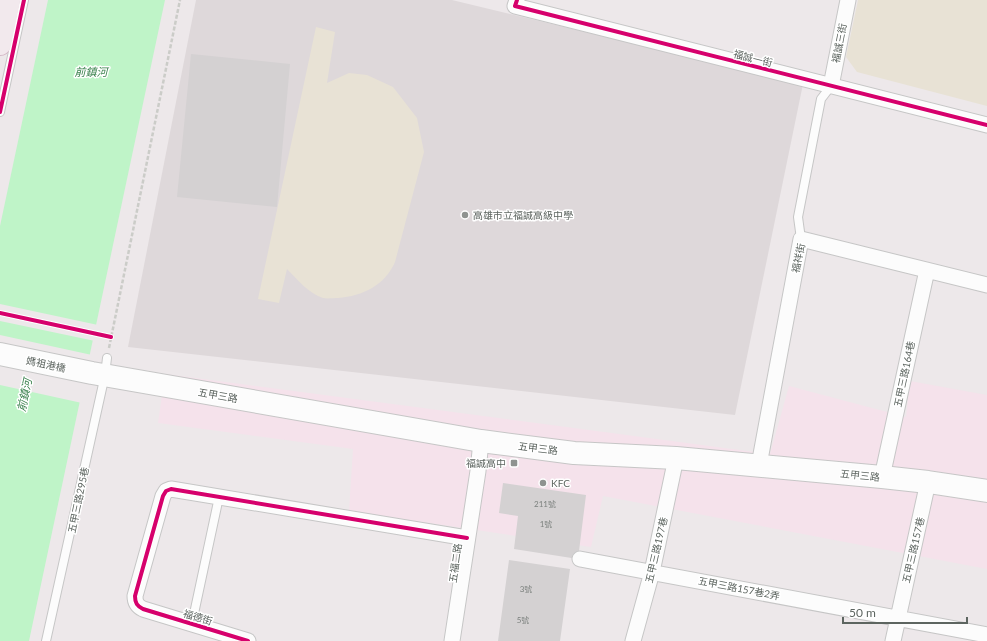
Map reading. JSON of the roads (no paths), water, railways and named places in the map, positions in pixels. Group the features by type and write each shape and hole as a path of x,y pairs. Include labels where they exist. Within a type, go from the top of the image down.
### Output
{"main road":[{"path":"0,44 9,0"},
{"name":"媽祖港橋","path":"0,354 101,369"},
{"name":"五甲三路","path":"101,369 481,441 574,453 676,458 882,477 987,491"}],"street":[{"name":"福誠三街","path":"831,86 848,0"},
{"name":"福誠一街","path":"516,3 831,86 987,125"},
{"name":"福祥街","path":"759,465 801,239 987,285"},
{"name":"五甲三路164巷","path":"882,477 927,270"},
{"name":"五福二路","path":"452,641 478,471 481,441"},
{"name":"五甲三路197巷","path":"633,641 652,572 676,458"},
{"name":"五甲三路157巷","path":"893,641 928,482"},
{"name":"福德街","path":"219,497 171,489 166,492 163,496 135,596 138,606 143,609 248,641"},
{"path":"219,497 467,538"},
{"name":"五甲三路157巷2弄","path":"580,559 987,635"}],"lane":[{"path":"0,112 24,0"},
{"path":"801,239 798,217 821,98 831,86"},
{"name":"五甲三路295巷","path":"46,641 101,369"},
{"path":"192,623 219,497"}],"water":[{"name":"前鎮河","path":"48,0 165,0 29,641 0,641 0,226"}],"place":[{"name":"高雄市立福誠高級中學","path":"465,215"},
{"name":"福誠高中","path":"514,463"},
{"name":"KFC","path":"543,483"}]}
